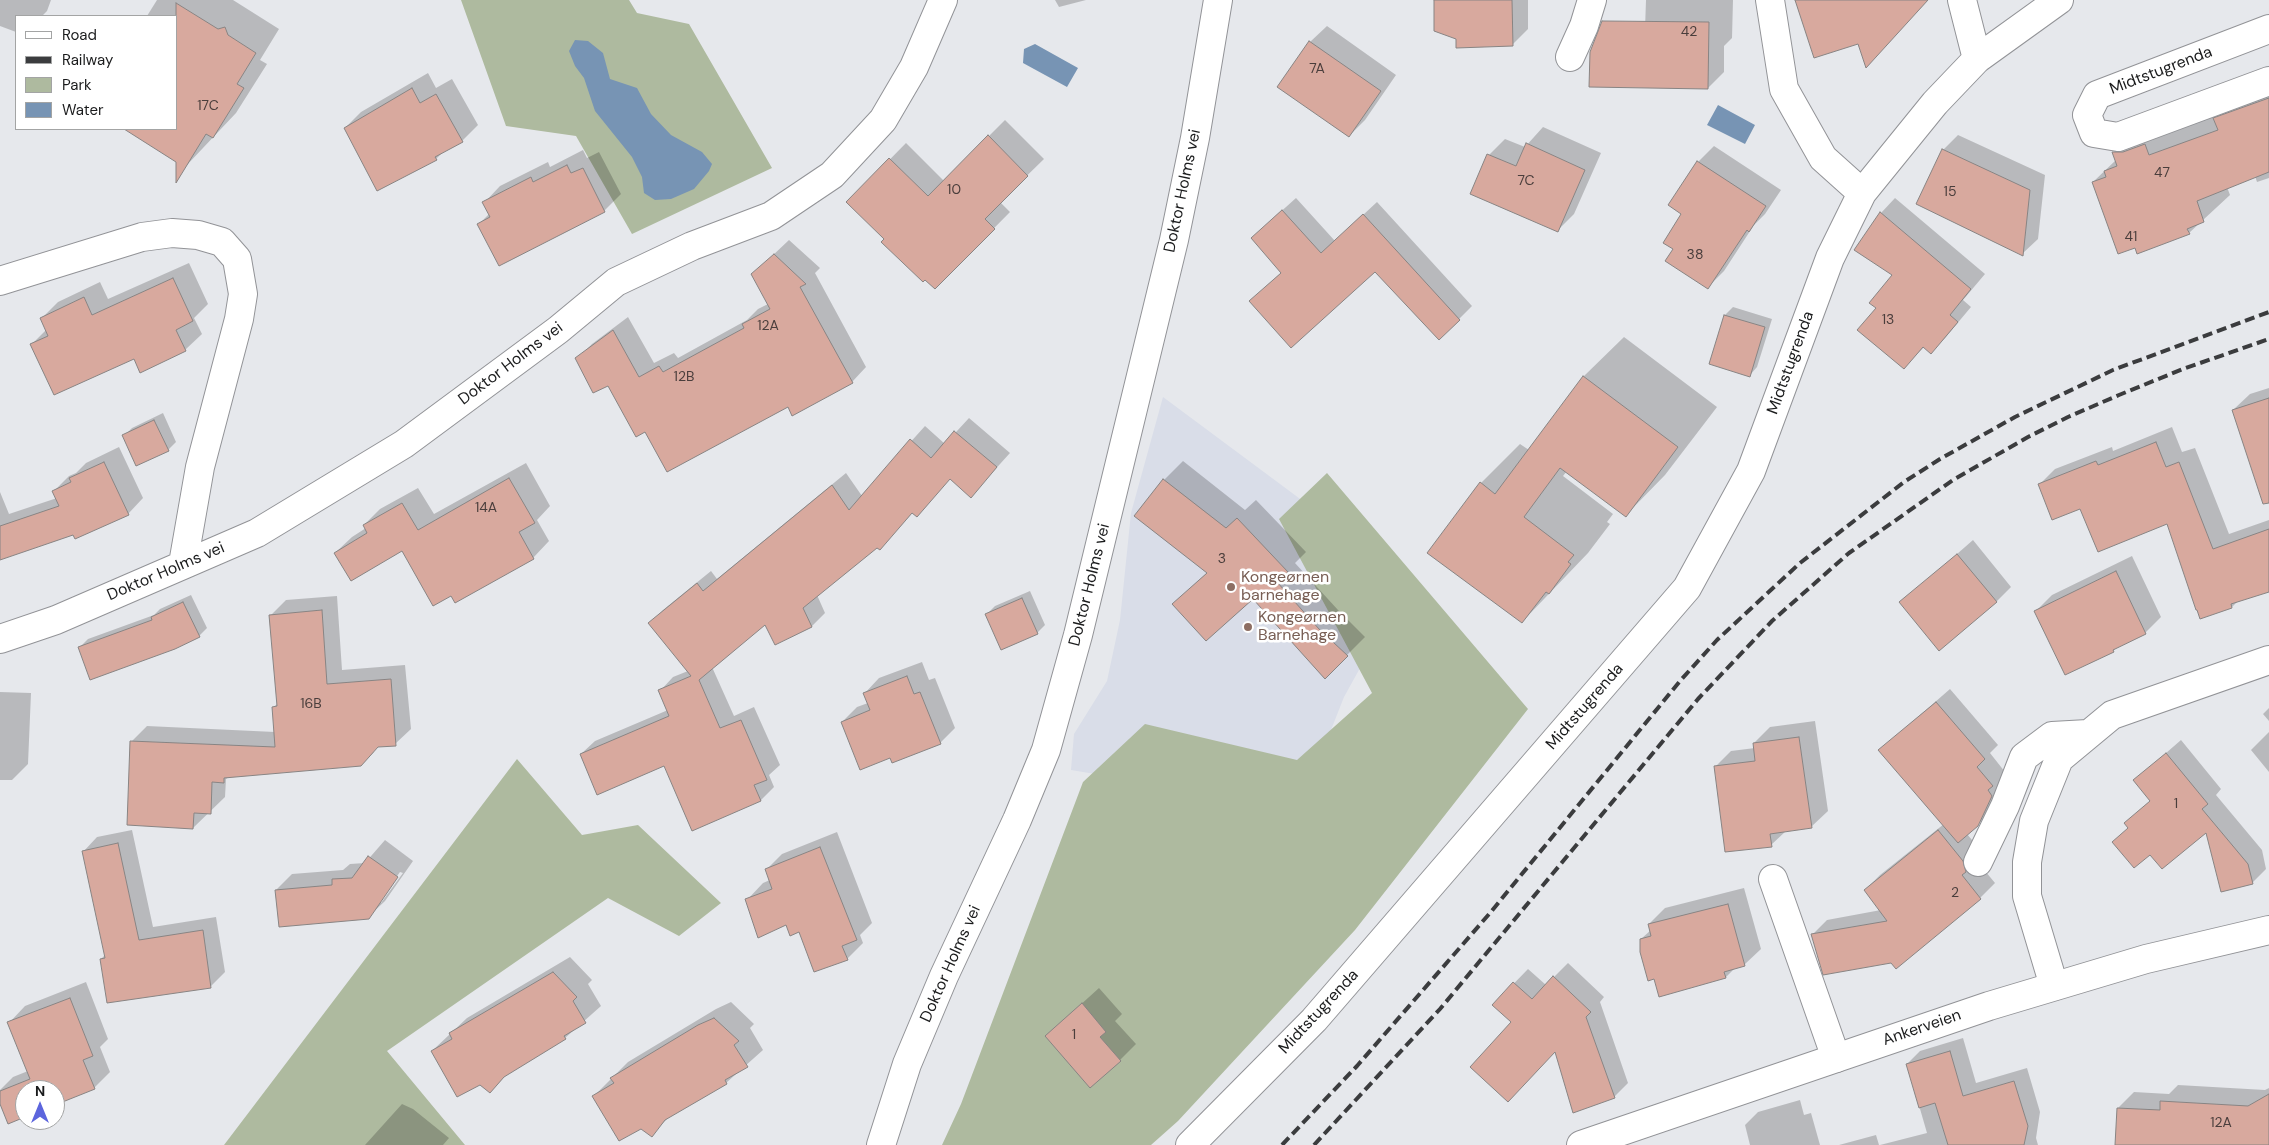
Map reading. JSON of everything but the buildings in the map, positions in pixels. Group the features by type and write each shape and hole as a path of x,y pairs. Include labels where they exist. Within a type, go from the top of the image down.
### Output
{"street":[{"name":"Doktor Holms vei","path":"0,639 56,620 257,533 404,444 558,330 616,282 692,246 771,216 832,175 884,120 918,58 943,0"},
{"name":"Doktor Holms vei","path":"881,1145 907,1064 944,976 1017,820 1046,750 1080,625 1174,240 1195,138 1218,0"},
{"path":"1570,57 1584,26 1592,0"},
{"path":"1770,0 1784,89 1823,158 1862,192"},
{"path":"1962,0 1976,59"},
{"name":"Midtstugrenda","path":"1190,1145 1314,1020 1687,588 1751,471 1830,258 1862,192 1935,103 1976,59 2059,0"},
{"name":"Midtstugrenda","path":"2269,29 2097,95 2087,115 2094,133 2118,137 2269,81"},
{"path":"0,281 142,237 172,232 198,235 222,242 237,259 243,294 239,319 200,467 183,564"},
{"path":"2054,986 2027,896 2027,862 2034,821 2059,759 2112,715 2269,660"},
{"path":"1978,862 2006,806 2024,757 2052,736 2088,734"},
{"path":"1773,879 1836,1058"},
{"name":"Ankerveien","path":"1581,1145 2054,986 2146,959 2269,930"}],"shaded area":[{"name":"Kongeørnen Barnehage","path":"1163,397 1393,568 1365,659 1344,697 1329,735 1257,801 1071,770 1074,734 1107,681 1120,620 1131,513"}],"green space":[{"path":"461,0 629,0 637,13 689,24 772,168 632,234 576,136 506,126"},
{"path":"1327,473 1528,709 1355,930 1178,1121 1151,1145 942,1145 961,1104 1083,782 1145,724 1297,760 1372,693 1279,519"},
{"path":"517,759 582,835 638,825 721,903 679,936 608,898 387,1051 465,1145 224,1145"}],"water":[{"path":"575,40 588,41 603,53 610,79 637,88 651,114 671,135 702,152 712,164 709,171 694,189 671,199 655,200 644,193 642,177 632,157 595,111 584,78 575,66 569,51"},
{"path":"1035,44 1078,68 1067,87 1023,63 1024,49"},
{"path":"1718,105 1755,125 1745,144 1707,125"}],"railway":[{"path":"1282,1145 1357,1066 1490,913 1680,681 1717,640 1800,563 1904,482 1940,459 2015,417 2113,370 2269,312"},
{"path":"1314,1145 1440,1009 1698,699 1772,621 1849,553 1953,480 2028,437 2119,395 2183,369 2269,339"}],"place":[{"name":"Kongeørnen barnehage","path":"1231,587"},
{"name":"Kongeørnen Barnehage","path":"1248,627"}]}
